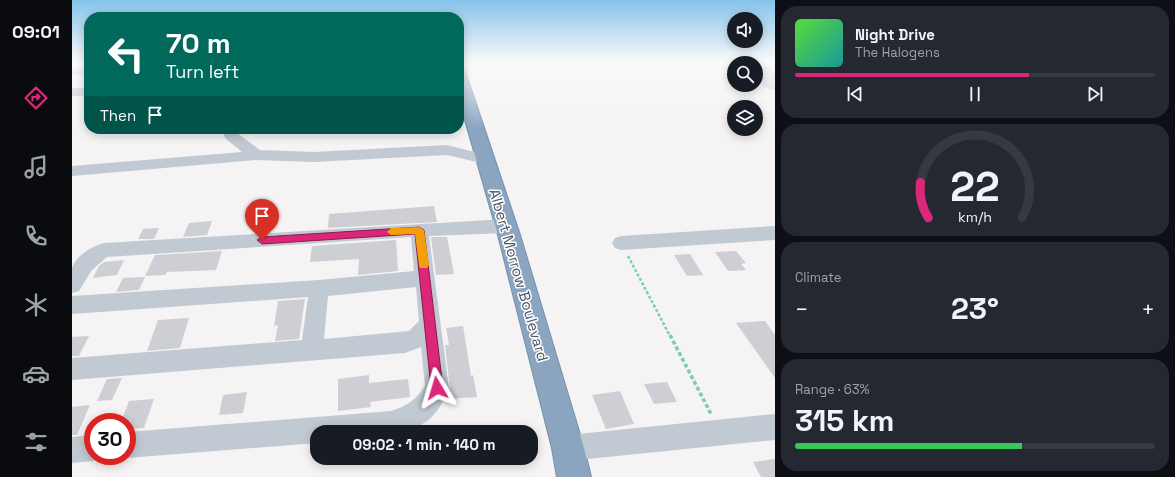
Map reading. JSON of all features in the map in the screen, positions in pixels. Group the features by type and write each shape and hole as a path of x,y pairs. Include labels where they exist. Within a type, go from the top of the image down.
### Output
{"highway":[{"name":"Albert Morrow Boulevard","path":"464,91 506,226 568,448 574,477"}],"street":[{"path":"72,92 84,92"},
{"path":"230,134 256,155"},
{"path":"72,171 256,155 314,157 447,150 485,159"},
{"path":"72,179 118,166"},
{"path":"72,285 85,263 92,256 104,250 506,226"},
{"path":"136,444 391,424 415,417 427,407 437,388 419,230"},
{"path":"621,243 775,233"},
{"path":"72,305 319,288 425,278"},
{"path":"312,350 319,288"},
{"path":"72,369 405,343 416,339 429,325"},
{"path":"568,448 775,427"},
{"path":"72,450 84,449"}],"path":[{"path":"621,243 720,432"}],"building":[{"path":"763,83 775,83 775,90 766,88"},
{"path":"434,206 437,222 328,228 329,214"},
{"path":"212,221 207,235 183,237 189,223"},
{"path":"159,228 154,239 138,239 143,229"},
{"path":"431,237 447,237 454,274 436,275"},
{"path":"396,240 398,271 358,275 359,259 310,262 312,246"},
{"path":"222,251 216,270 167,272 165,275 145,276 155,255"},
{"path":"736,251 746,263 741,264 746,270 728,271 715,252"},
{"path":"690,254 703,275 687,276 674,255"},
{"path":"124,260 117,275 93,278 99,266 104,262"},
{"path":"145,277 139,290 116,292 123,278"},
{"path":"305,299 299,339 275,341 278,325 274,326 278,301"},
{"path":"189,318 180,348 147,351 158,320"},
{"path":"765,321 775,335 775,378 736,323"},
{"path":"463,326 471,376 473,375 477,397 447,399 450,388 445,345 449,345 446,328"},
{"path":"89,336 79,356 72,356 72,337"},
{"path":"369,375 369,383 408,379 410,397 370,402 371,407 338,411 338,379"},
{"path":"122,378 112,400 97,401 107,379"},
{"path":"667,382 677,402 654,404 644,384"},
{"path":"620,391 634,424 606,429 592,395"},
{"path":"247,392 243,413 219,415 223,395"},
{"path":"154,399 144,428 136,428 136,413 124,413 129,401"},
{"path":"90,405 87,413 84,413 84,419 77,435 72,435 72,407"},
{"path":"775,459 775,477 761,477 753,462"}],"slow traffic":[{"path":"391,232 419,230 424,265"}],"route":[{"path":"262,240 419,230 437,388"}]}
